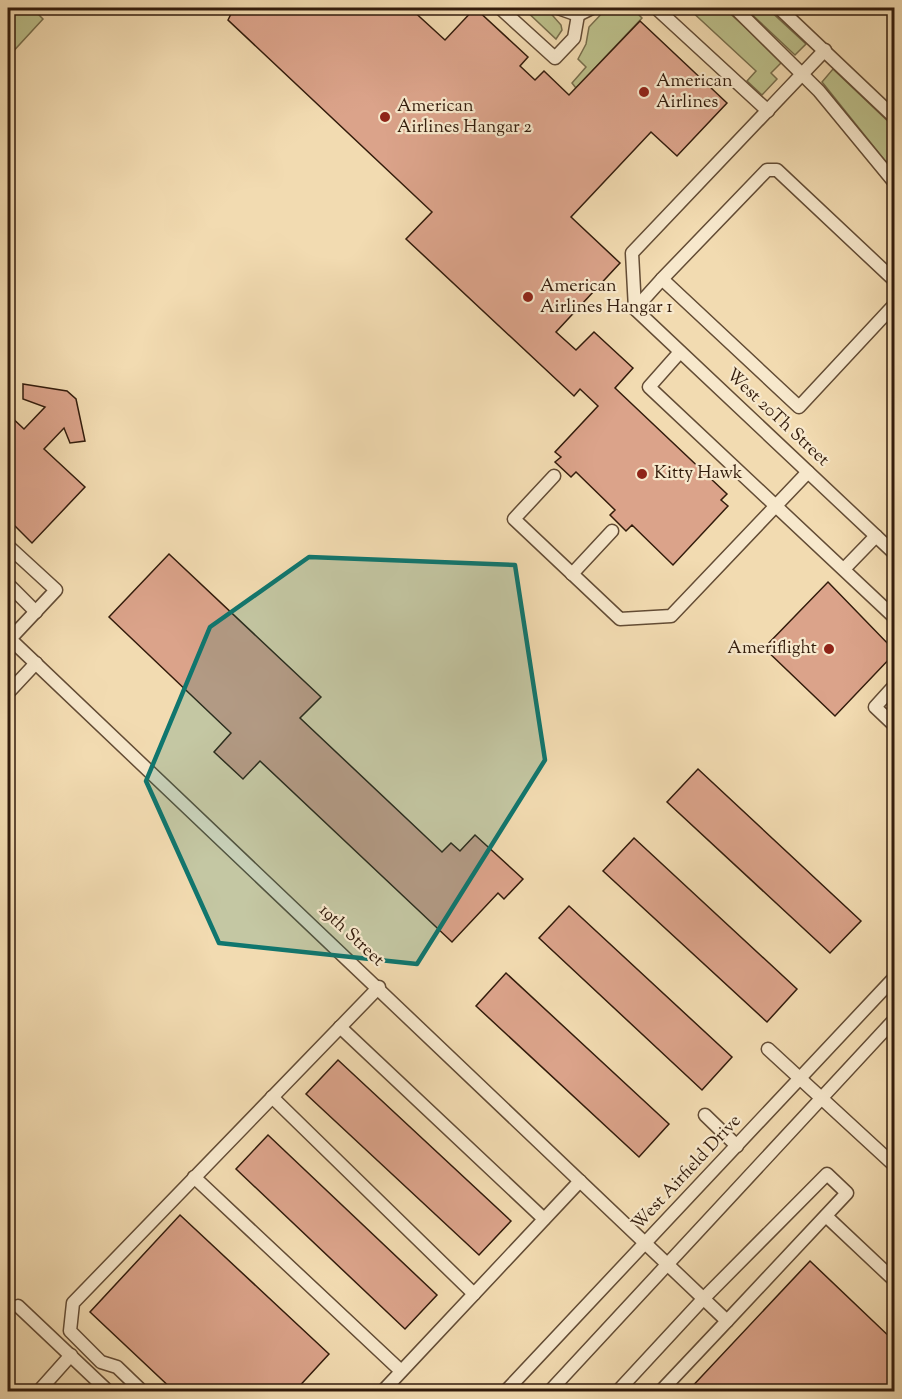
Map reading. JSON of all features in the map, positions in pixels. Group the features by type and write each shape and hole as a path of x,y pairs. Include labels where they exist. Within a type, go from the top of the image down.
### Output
{"street":[{"path":"500,8 555,58 574,38 579,15"},
{"path":"558,8 579,15 592,8"},
{"path":"656,8 768,111"},
{"path":"735,8 803,74 894,182"},
{"path":"779,8 894,117"},
{"path":"635,309 632,253 825,50"},
{"path":"635,309 767,170 777,170 894,280"},
{"path":"662,279 799,407 894,305"},
{"name":"West 20Th Street","path":"635,309 894,553"},
{"path":"680,352 649,387 894,617"},
{"path":"554,476 514,519 621,619 671,616 808,472"},
{"path":"572,574 612,531"},
{"path":"844,570 876,536"},
{"path":"8,546 56,590 9,638"},
{"path":"8,584 36,612"},
{"name":"19th Street","path":"9,638 379,987 727,1321"},
{"path":"8,693 36,663"},
{"path":"894,686 875,707 894,725"},
{"name":"West Airfield Drive","path":"505,1392 894,978"},
{"path":"140,1390 117,1367 101,1362 70,1331 73,1303 379,987"},
{"path":"549,1392 894,1020"},
{"path":"340,1027 544,1219"},
{"path":"768,1048 894,1166"},
{"path":"272,1097 474,1294"},
{"path":"705,1115 737,1146"},
{"path":"617,1392 704,1298 827,1174 847,1193 660,1392"},
{"path":"194,1177 400,1371"},
{"path":"382,1392 580,1181"},
{"path":"826,1216 894,1280"},
{"path":"18,1306 109,1392"},
{"path":"41,1391 71,1355"}],"highlighted area":[{"path":"309,557 515,565 545,760 417,964 219,943 146,781 210,627"}],"green space":[{"path":"8,8 32,8 43,19 8,57"},
{"path":"523,8 546,8 561,25 562,30 556,39"},
{"path":"607,8 632,8 642,18 576,88 572,83 586,67 578,59 586,44 589,27"},
{"path":"688,8 724,8 779,58 782,62 771,73 777,79 762,95 747,81 756,71"},
{"path":"745,8 767,8 806,44 795,55"},
{"path":"833,69 894,127 894,172 822,82"}],"building":[{"path":"234,8 410,8 445,40 475,8 528,57 520,66 535,80 544,71 569,95 640,21 727,103 677,156 651,132 571,217 620,263 556,332 576,350 594,332 633,368 615,388 727,494 721,500 728,506 673,565 632,525 626,531 610,515 615,510 576,472 571,477 555,462 561,457 555,452 598,406 580,389 574,396 406,239 432,212 228,20"},
{"path":"23,384 67,391 76,399 85,441 70,443 64,428 44,449 85,487 32,543 8,519 8,414 24,429 45,407 23,399"},
{"path":"169,554 321,697 300,718 442,852 451,843 460,851 475,835 523,879 504,899 498,893 452,942 260,761 243,779 214,752 231,733 109,617"},
{"name":"Ameriflight","path":"828,582 894,650 894,654 835,716 764,648"},
{"path":"698,769 861,921 830,953 667,802"},
{"path":"634,838 797,989 767,1022 603,871"},
{"path":"569,906 732,1057 702,1090 539,938"},
{"path":"506,973 669,1124 639,1157 476,1006"},
{"path":"338,1060 511,1221 479,1255 306,1094"},
{"path":"268,1135 437,1295 405,1329 236,1169"},
{"path":"180,1215 329,1354 294,1392 175,1392 90,1312"},
{"path":"810,1261 894,1341 894,1392 687,1392"}],"place":[{"name":"American Airlines","path":"644,92"},
{"name":"American Airlines Hangar 2","path":"385,117"},
{"name":"American Airlines Hangar 1","path":"528,297"},
{"name":"Kitty Hawk","path":"642,474"},
{"name":"Ameriflight","path":"829,649"}]}
